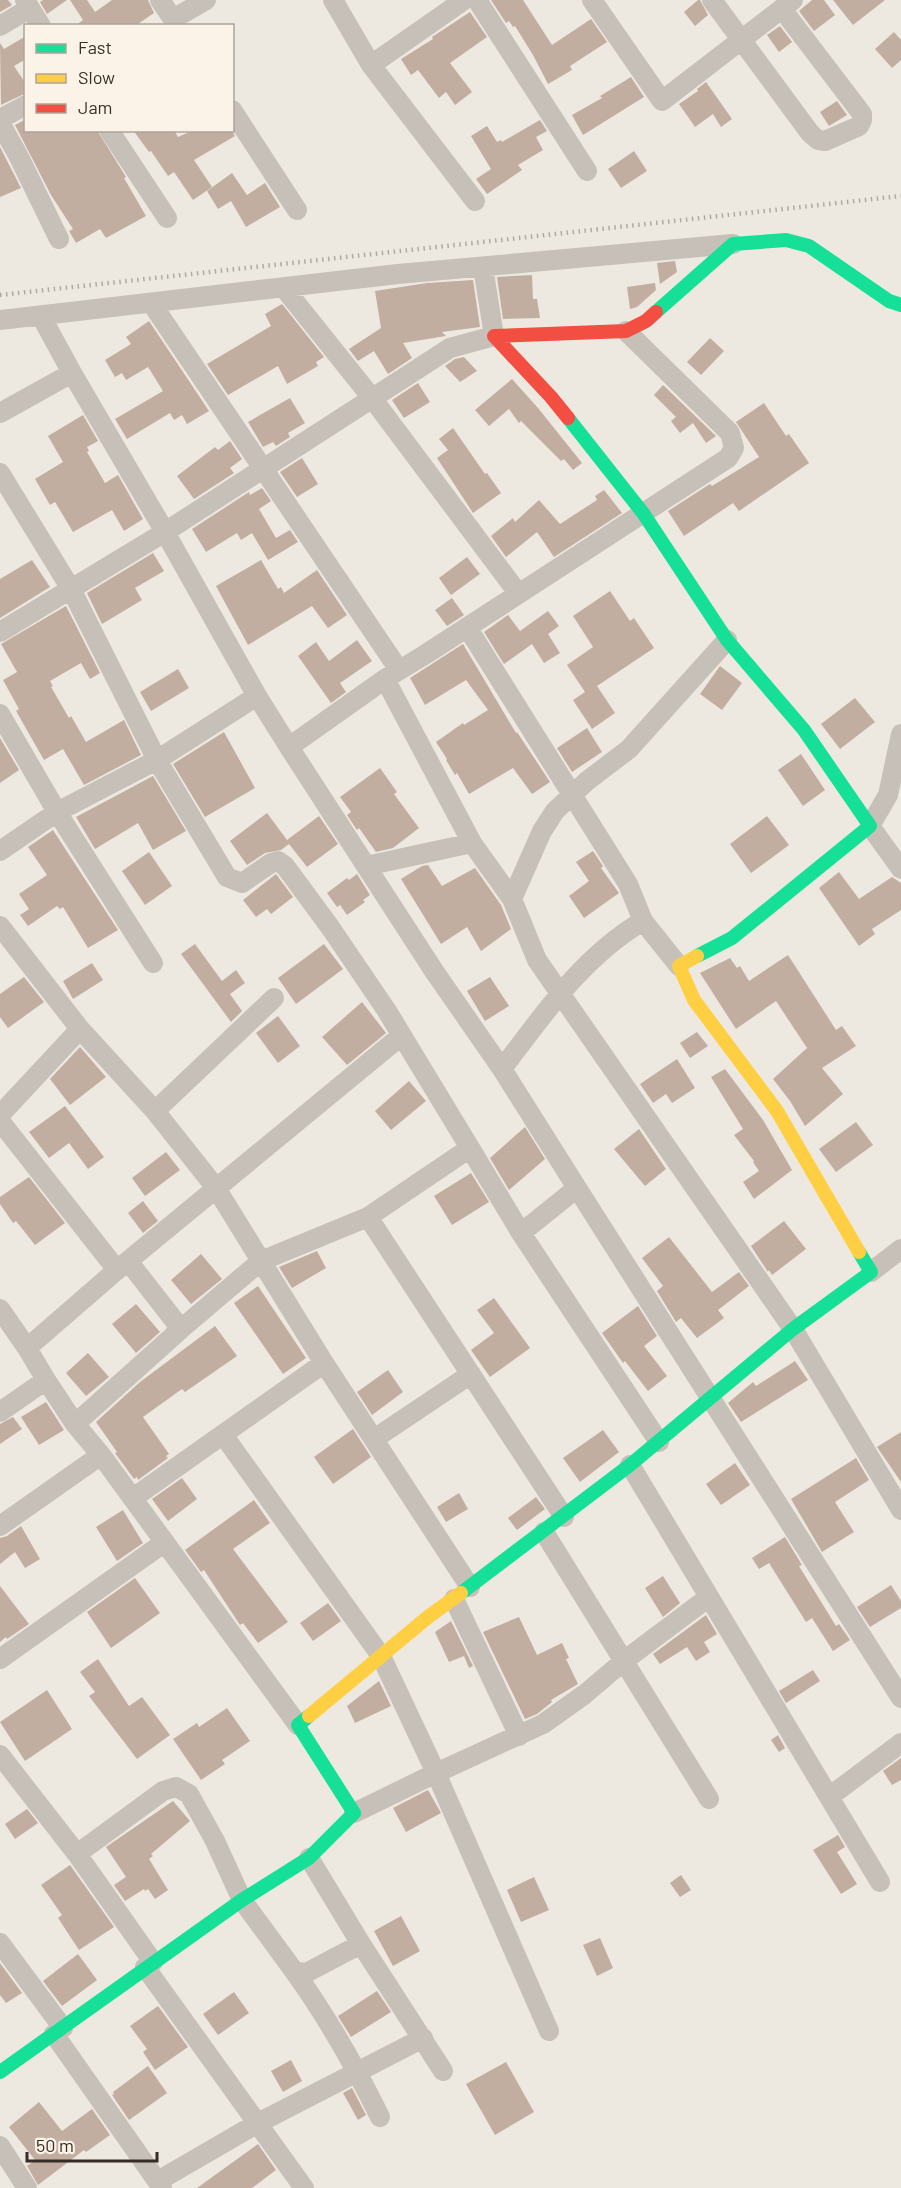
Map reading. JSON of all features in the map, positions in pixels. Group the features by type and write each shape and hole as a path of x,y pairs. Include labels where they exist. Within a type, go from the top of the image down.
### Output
{"street":[{"path":"160,0 171,24 206,0"},
{"path":"333,0 371,65 475,201"},
{"path":"371,65 464,0"},
{"path":"477,0 587,171"},
{"path":"592,0 662,100 743,40 788,4 862,114 859,126 825,141 818,140 810,133 743,40 712,0"},
{"path":"0,26 27,4 40,24"},
{"path":"24,106 0,121 59,239"},
{"path":"234,113 297,210"},
{"path":"110,132 167,218"},
{"path":"0,320 398,274 786,240 809,246 889,301 901,305"},
{"path":"0,632 265,469 450,348 494,336 626,331 646,321 733,244"},
{"path":"483,267 494,336 551,397 642,513 728,640 804,730 901,869"},
{"path":"284,288 372,398 518,593"},
{"path":"152,304 265,469 392,674 472,843 512,899 537,960 793,1329 901,1510"},
{"path":"41,316 256,696 434,971 502,1069 901,1698"},
{"path":"289,747 392,674 728,458 734,447 730,433 626,331"},
{"path":"0,413 72,373"},
{"path":"0,473 71,589 158,760 228,877 242,883 271,863 278,861 285,866 387,1011 520,1233 659,1442"},
{"path":"467,627 628,884 643,921 679,966 694,1000 777,1111 871,1272"},
{"path":"512,899 542,831 555,811 629,749 728,640"},
{"path":"0,851 57,812 158,760 256,696"},
{"path":"0,714 57,812 153,963"},
{"path":"679,966 732,938 870,826 888,795 901,734"},
{"path":"366,866 472,843"},
{"path":"502,1069 559,993 619,935 643,921"},
{"path":"0,926 81,1029 155,1112 216,1188 324,1363 374,1439 462,1593 519,1736"},
{"path":"155,1112 274,998"},
{"path":"0,1115 81,1029"},
{"path":"27,1348 401,1036"},
{"path":"0,1121 123,1266 181,1329"},
{"path":"75,1424 261,1261 368,1216 470,1149"},
{"path":"520,1233 577,1188"},
{"path":"368,1216 564,1516"},
{"path":"298,1725 428,1617 630,1466 793,1329 901,1249"},
{"path":"0,1309 75,1424 133,1498 298,1725 354,1813"},
{"path":"133,1498 224,1436 324,1363"},
{"path":"374,1439 471,1374"},
{"path":"0,1412 46,1380"},
{"path":"224,1436 381,1656 436,1773 549,2031"},
{"path":"0,1526 101,1455"},
{"path":"630,1466 880,1882"},
{"path":"544,1532 709,1799"},
{"path":"0,1659 165,1542"},
{"path":"0,2072 149,1964 242,1900 309,1858 354,1813 543,1724 709,1597"},
{"path":"829,1797 901,1743"},
{"path":"0,1755 76,1854 304,2188"},
{"path":"76,1854 163,1791 176,1786 189,1794 216,1841 242,1900 312,1996 358,2072 380,2117"},
{"path":"309,1858 443,2071"},
{"path":"0,1943 160,2185 258,2123 423,2038"},
{"path":"294,1971 306,1973 361,1944"},
{"path":"0,2146 27,2188"}],"building":[{"path":"0,0 8,0 12,5 0,12"},
{"path":"67,0 47,14 40,2"},
{"path":"70,0 87,0 95,12 112,0 148,0 154,13 138,24 78,24 83,20"},
{"path":"491,0 523,0 552,45 591,19 607,42 570,66 572,70 548,84 515,26 513,27 509,21 506,23"},
{"path":"698,0 708,15 695,26 684,12"},
{"path":"812,0 824,0 835,15 814,31 799,11"},
{"path":"833,0 885,0 853,25"},
{"path":"470,12 487,37 450,63 472,92 455,105 446,92 439,98 418,70 411,75 401,59"},
{"path":"780,26 792,42 779,52 767,35"},
{"path":"894,32 901,40 901,60 892,68 875,49"},
{"path":"24,37 24,60 14,66 24,81 24,94 1,105 0,43 4,49"},
{"path":"631,77 644,97 583,135 572,115 602,98 600,96"},
{"path":"706,82 732,119 721,127 713,114 695,127 679,104 698,91 697,89"},
{"path":"837,101 847,115 829,126 820,112"},
{"path":"24,120 24,132 98,132 126,177 124,178 146,216 106,238 100,229 76,243 69,231 73,229 51,195 15,125"},
{"path":"540,120 547,131 536,137 543,150 518,165 522,170 487,194 476,179 491,169 471,136 487,126 497,142 501,140 502,142"},
{"path":"134,132 175,132 178,137 189,132 232,132 235,136 194,160 212,187 193,200 174,172 168,176 151,151 149,152"},
{"path":"0,147 21,188 0,197"},
{"path":"634,151 647,171 621,188 608,169"},
{"path":"232,173 247,195 265,183 280,207 246,227 231,201 218,209 207,191"},
{"path":"675,261 677,272 660,284 657,263"},
{"path":"532,275 533,299 537,299 540,318 503,319 497,277"},
{"path":"473,280 480,327 442,332 446,336 403,343 412,358 388,374 374,351 358,361 349,349 381,328 375,291 427,283"},
{"path":"655,283 656,290 637,307 630,309 627,287"},
{"path":"282,304 324,357 316,362 318,366 287,384 278,366 228,395 207,364 271,326 265,314"},
{"path":"149,321 209,411 187,424 182,415 174,420 170,413 127,439 115,419 163,391 148,367 126,380 122,373 115,377 105,360 131,344 126,337"},
{"path":"710,338 724,351 701,375 687,362"},
{"path":"464,357 477,371 460,382 445,366 455,359"},
{"path":"512,379 582,463 573,470 564,459 561,461 521,421 519,423 509,409 489,426 475,410"},
{"path":"418,383 430,402 404,418 392,400"},
{"path":"663,385 716,436 706,443 693,423 680,433 671,421 676,417 654,395"},
{"path":"290,398 305,423 288,433 290,437 276,446 273,442 263,447 248,422"},
{"path":"764,403 786,436 789,434 809,463 739,511 733,503 684,536 668,511 759,457 736,422"},
{"path":"83,415 98,441 87,447 89,451 87,452 105,483 118,475 143,519 124,531 112,510 73,532 55,502 50,505 35,479 63,462 48,436"},
{"path":"453,428 501,493 473,513 437,458 448,450 439,439"},
{"path":"230,441 242,459 230,468 234,473 194,499 177,476 215,447 218,450"},
{"path":"302,458 318,484 297,497 280,472"},
{"path":"262,488 271,501 259,509 276,538 290,530 298,542 268,560 252,533 241,540 237,533 206,552 192,529 249,492 250,495"},
{"path":"604,490 622,513 554,557 537,532 506,557 491,536 513,518 515,522 539,500 560,524 597,500 595,496"},
{"path":"153,553 164,571 135,588 142,600 102,624 87,593"},
{"path":"467,557 480,574 451,595 439,578"},
{"path":"32,560 50,587 0,618 0,579"},
{"path":"261,560 278,589 281,587 284,593 317,570 347,615 328,628 312,606 248,645 216,586"},
{"path":"610,591 630,621 634,618 654,648 597,686 615,713 592,729 573,700 585,692 567,665 593,647 573,616"},
{"path":"452,598 464,615 447,626 435,610"},
{"path":"66,606 100,673 90,679 81,663 50,681 53,686 51,687 86,742 124,720 141,755 84,785 63,749 44,760 16,711 19,709 3,680 17,672 1,644"},
{"path":"548,611 559,626 548,634 560,653 544,663 532,644 504,664 484,632 508,615 520,631"},
{"path":"357,640 372,661 340,683 346,692 331,703 298,656 316,642 329,661"},
{"path":"463,644 516,733 550,782 532,794 513,768 469,794 436,742 463,723 464,725 488,710 466,680 425,705 410,678"},
{"path":"720,666 742,683 722,710 700,694"},
{"path":"178,669 189,688 151,711 140,692"},
{"path":"855,698 875,722 840,749 821,724"},
{"path":"587,728 602,752 572,772 557,748"},
{"path":"224,732 255,788 205,817 173,764"},
{"path":"0,738 19,770 0,783"},
{"path":"801,754 825,790 803,806 778,770"},
{"path":"380,768 397,792 394,794 419,828 393,848 376,852 347,815 351,812 340,797"},
{"path":"153,776 186,831 153,850 138,823 95,849 76,817"},
{"path":"267,813 287,840 319,816 338,844 307,867 289,844 281,850 265,853 247,865 230,841"},
{"path":"767,816 789,845 751,873 730,844"},
{"path":"53,830 118,930 88,948 63,907 60,909 57,906 28,926 20,915 29,909 19,894 47,875 28,847"},
{"path":"593,851 603,866 601,868 619,893 584,918 569,896 589,881 576,862"},
{"path":"149,852 172,886 145,905 122,871"},
{"path":"428,865 442,886 475,868 501,905 511,929 481,951 467,927 441,944 401,879 422,866"},
{"path":"839,872 859,899 892,877 901,883 901,910 872,929 875,934 859,946 819,888"},
{"path":"276,874 293,897 271,914 267,909 256,917 243,900"},
{"path":"357,874 370,895 363,900 365,902 347,915 340,905 337,907 327,893 347,878 349,880"},
{"path":"195,944 222,981 236,970 245,983 230,994 242,1011 231,1022 181,954"},
{"path":"324,944 343,969 296,1004 278,978"},
{"path":"788,955 836,1030 842,1026 856,1046 822,1068 843,1094 805,1126 773,1079 807,1048 776,1001 736,1029 700,973 730,958 737,968 740,966 749,981"},
{"path":"92,963 103,980 73,999 63,981"},
{"path":"24,977 44,1002 8,1028 0,1017 0,994"},
{"path":"490,977 509,1006 485,1021 467,991"},
{"path":"362,1002 386,1033 347,1065 322,1037"},
{"path":"278,1016 300,1046 278,1063 256,1033"},
{"path":"697,1032 708,1046 690,1058 680,1043"},
{"path":"80,1047 106,1077 70,1105 50,1079"},
{"path":"677,1059 695,1088 672,1103 666,1094 653,1103 640,1084"},
{"path":"725,1069 763,1120 792,1170 754,1199 743,1182 759,1171 734,1135 743,1129 711,1077"},
{"path":"409,1081 426,1101 391,1130 375,1111"},
{"path":"65,1106 104,1157 88,1169 69,1143 49,1158 29,1132"},
{"path":"856,1122 873,1145 836,1172 819,1149"},
{"path":"525,1127 545,1159 509,1190 490,1158"},
{"path":"639,1129 666,1169 645,1186 614,1149"},
{"path":"166,1152 180,1170 145,1196 132,1178"},
{"path":"471,1173 489,1202 452,1225 434,1196"},
{"path":"29,1177 65,1223 35,1245 16,1221 13,1223 0,1204 0,1197"},
{"path":"143,1201 158,1221 143,1233 128,1213"},
{"path":"784,1221 806,1249 772,1275 751,1246"},
{"path":"669,1237 712,1292 739,1272 749,1286 718,1310 724,1318 697,1338 681,1318 676,1322 657,1291 663,1286 642,1258"},
{"path":"317,1251 326,1268 292,1288 279,1267"},
{"path":"201,1254 222,1279 191,1304 171,1280"},
{"path":"258,1286 306,1358 283,1374 234,1303"},
{"path":"494,1298 530,1348 490,1377 471,1350 494,1333 477,1310"},
{"path":"136,1304 160,1332 136,1353 112,1324"},
{"path":"638,1306 657,1336 644,1346 667,1376 648,1391 625,1361 623,1363 602,1333"},
{"path":"215,1326 237,1356 185,1392 182,1389 143,1417 169,1454 166,1456 168,1458 138,1480 137,1477 134,1479 96,1422 140,1382"},
{"path":"88,1353 109,1377 86,1396 66,1373"},
{"path":"795,1361 808,1380 741,1422 728,1403 753,1382 756,1386"},
{"path":"388,1370 403,1392 372,1415 357,1392"},
{"path":"46,1402 64,1430 39,1445 21,1417"},
{"path":"13,1417 22,1429 0,1444 0,1424"},
{"path":"353,1429 371,1457 333,1484 314,1457"},
{"path":"603,1430 619,1452 580,1482 563,1458"},
{"path":"901,1432 901,1482 877,1447"},
{"path":"856,1458 869,1480 835,1502 854,1532 822,1552 791,1499"},
{"path":"735,1463 750,1485 721,1505 706,1484"},
{"path":"182,1478 197,1499 168,1521 152,1499"},
{"path":"459,1493 468,1509 446,1522 437,1507"},
{"path":"536,1497 545,1509 517,1530 508,1518"},
{"path":"254,1500 270,1523 233,1549 288,1622 258,1643 243,1623 240,1625 204,1570 201,1572 185,1550"},
{"path":"123,1510 143,1543 117,1561 96,1527"},
{"path":"21,1526 40,1559 25,1568 15,1552 0,1564 0,1538"},
{"path":"785,1537 802,1565 799,1566 836,1626 839,1624 850,1640 833,1651 812,1618 806,1622 769,1563 759,1569 752,1558"},
{"path":"663,1576 680,1603 663,1617 645,1588"},
{"path":"135,1578 160,1613 111,1648 87,1612"},
{"path":"891,1585 901,1601 901,1608 870,1627 857,1607"},
{"path":"0,1586 29,1624 0,1642"},
{"path":"328,1603 341,1621 313,1641 300,1623"},
{"path":"706,1615 717,1634 704,1642 710,1652 696,1661 687,1647 660,1664 653,1654"},
{"path":"519,1617 537,1655 562,1643 569,1658 566,1659 578,1684 551,1700 552,1702 537,1714 525,1719 483,1632"},
{"path":"451,1621 473,1666 469,1668 464,1656 449,1662 435,1632"},
{"path":"98,1659 129,1706 142,1697 170,1735 137,1759 89,1696 95,1692 80,1672"},
{"path":"813,1670 820,1681 786,1703 779,1691"},
{"path":"379,1681 391,1706 355,1723 347,1706"},
{"path":"47,1690 72,1729 25,1761 0,1722"},
{"path":"227,1708 250,1741 222,1760 225,1764 201,1780 173,1739 197,1723 199,1727"},
{"path":"778,1735 785,1748 779,1752 771,1740"},
{"path":"901,1758 901,1780 892,1785 883,1771"},
{"path":"428,1790 441,1813 406,1832 393,1808"},
{"path":"173,1801 190,1821 151,1854 153,1856 149,1859 168,1890 155,1899 148,1889 145,1891 144,1889 125,1901 114,1885 126,1877 106,1847"},
{"path":"27,1809 38,1823 15,1839 5,1824"},
{"path":"838,1835 845,1847 837,1852 857,1884 841,1894 813,1850"},
{"path":"70,1865 114,1927 79,1950 58,1918 62,1915 41,1885"},
{"path":"681,1875 691,1890 680,1897 670,1883"},
{"path":"534,1877 549,1910 521,1922 507,1890"},
{"path":"401,1916 420,1951 393,1966 374,1931"},
{"path":"600,1938 613,1968 597,1976 583,1945"},
{"path":"78,1954 97,1980 62,2006 43,1981"},
{"path":"0,1963 22,1993 6,2003 0,1995"},
{"path":"377,1991 391,2012 351,2037 338,2016"},
{"path":"234,1992 249,2013 218,2035 203,2014"},
{"path":"158,2006 188,2047 155,2070 143,2052 147,2049 130,2026"},
{"path":"291,2060 302,2081 283,2092 271,2071"},
{"path":"506,2062 534,2112 495,2135 466,2084"},
{"path":"148,2066 167,2093 129,2120 112,2095 113,2092"},
{"path":"352,2088 366,2115 358,2120 343,2093"},
{"path":"39,2102 62,2131 92,2109 110,2135 86,2152 84,2150 38,2185 27,2166 35,2160 9,2127"},
{"path":"258,2144 276,2170 252,2188 197,2188"}],"railway":[{"path":"0,295 901,196"}],"traffic: fast":[{"path":"656,312 733,244 786,240 809,246 889,301 901,305"},
{"path":"568,418 643,513 727,640 804,730 870,826 732,938 697,956"},
{"path":"461,1593 630,1465 793,1329 871,1272 859,1252"},
{"path":"0,2072 242,1900 309,1858 354,1813 298,1725 309,1716"}],"traffic: slow":[{"path":"697,956 679,966 694,1000 777,1111 859,1252"},
{"path":"309,1716 428,1617 461,1593"}],"traffic: jam":[{"path":"568,418 494,336 626,331 646,321 656,312"}]}
